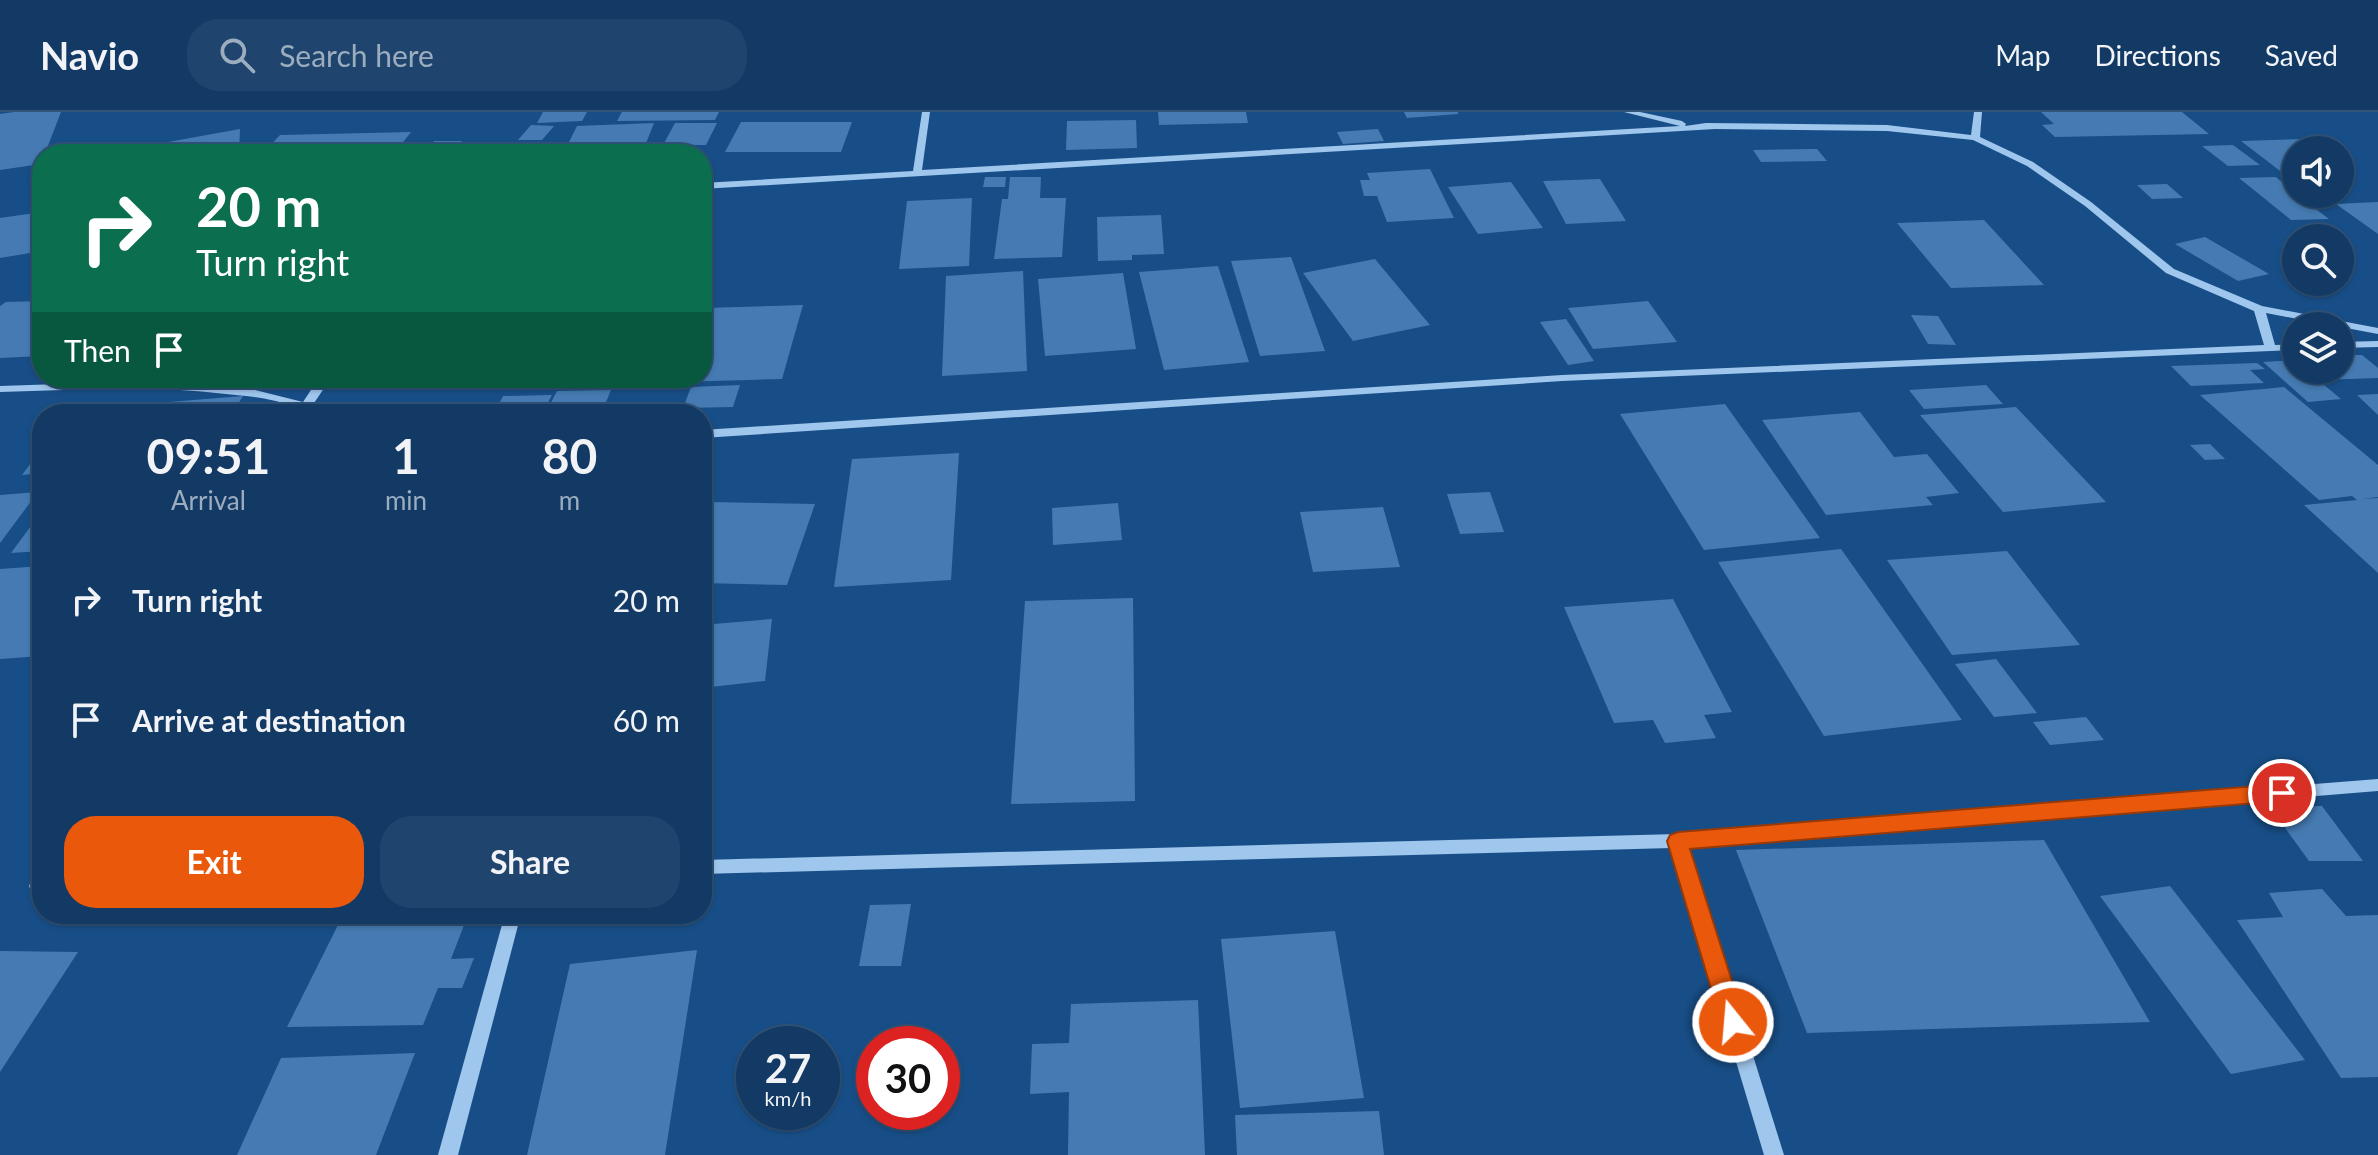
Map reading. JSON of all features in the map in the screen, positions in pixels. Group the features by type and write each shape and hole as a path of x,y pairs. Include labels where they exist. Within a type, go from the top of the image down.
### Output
{"street":[{"path":"917,174 926,112"},
{"path":"1628,112 1712,127"},
{"path":"1975,138 1978,112"},
{"path":"712,185 1712,127 1887,128 1975,138 2030,164 2088,204 2170,271 2259,309 2378,331"},
{"path":"2259,309 2270,348"},
{"path":"2354,345 2378,344"},
{"path":"712,433 1562,378 2282,348"},
{"path":"0,389 171,388 247,392 287,404"},
{"path":"712,867 1678,841 2378,785"},
{"path":"1678,841 1774,1155"},
{"path":"448,1155 510,924"}],"building":[{"path":"61,112 49,144 32,144 32,165 0,170 0,114"},
{"path":"543,112 587,112 582,121 537,123"},
{"path":"622,112 719,112 715,120 617,121"},
{"path":"1158,112 1246,112 1248,123 1159,125"},
{"path":"1404,112 1458,112 1458,114 1407,118"},
{"path":"2041,112 2182,112 2209,134 2055,137 2042,125 2054,124"},
{"path":"1136,120 1137,148 1066,150 1067,121"},
{"path":"741,122 852,122 841,152 725,152"},
{"path":"654,123 646,144 568,144 577,126"},
{"path":"675,123 717,123 706,144 664,144"},
{"path":"531,125 554,126 542,140 518,140"},
{"path":"240,129 239,144 168,142"},
{"path":"1378,129 1384,141 1343,144 1337,132"},
{"path":"411,132 402,144 271,144 280,135"},
{"path":"2282,140 2282,172 2241,141"},
{"path":"434,141 462,141 460,144 432,144"},
{"path":"2233,145 2260,165 2228,166 2202,146"},
{"path":"1817,149 1827,161 1761,162 1753,150"},
{"path":"1430,169 1454,218 1387,222 1377,196 1364,196 1360,180 1370,180 1367,173"},
{"path":"985,177 1006,177 1005,187 983,187"},
{"path":"1010,177 1041,177 1040,198 1066,198 1062,257 994,259 1002,199 1008,199"},
{"path":"2276,177 2282,182 2282,208 2314,208 2329,219 2291,220 2239,178"},
{"path":"1600,179 1626,221 1566,224 1543,181"},
{"path":"1511,182 1543,228 1478,234 1448,187"},
{"path":"2167,184 2183,198 2152,199 2137,185"},
{"path":"972,198 969,266 899,269 907,201"},
{"path":"2378,202 2378,234 2342,208 2354,208 2354,203"},
{"path":"32,213 32,253 0,258 0,218"},
{"path":"1161,215 1164,254 1132,255 1132,260 1098,261 1097,217"},
{"path":"1984,220 2044,285 1951,288 1897,223"},
{"path":"2205,237 2269,274 2238,281 2175,244"},
{"path":"1291,257 1325,351 1260,356 1231,261"},
{"path":"1375,259 1430,325 1353,341 1303,273"},
{"path":"1218,266 1249,362 1164,370 1139,272"},
{"path":"1023,271 1027,371 942,376 946,276"},
{"path":"1123,273 1136,349 1045,356 1038,279"},
{"path":"32,301 32,356 0,358 0,306 6,302"},
{"path":"1648,301 1677,342 1593,349 1568,308"},
{"path":"803,305 782,379 712,381 712,308"},
{"path":"1911,315 1938,316 1956,345 1928,344"},
{"path":"1566,319 1594,361 1568,365 1540,322"},
{"path":"2354,355 2362,355 2378,368 2378,378 2354,379"},
{"path":"2282,361 2282,379 2263,362"},
{"path":"2257,363 2265,369 2250,370 2264,383 2191,386 2171,366"},
{"path":"2288,384 2323,384 2341,399 2308,402"},
{"path":"740,385 733,407 685,404 691,388"},
{"path":"1986,385 2003,404 1924,409 1909,390"},
{"path":"2284,387 2378,465 2378,497 2362,499 2378,498 2378,573 2304,505 2357,500 2352,496 2319,500 2200,395"},
{"path":"611,390 605,404 550,404 557,391"},
{"path":"2378,394 2378,415 2357,395"},
{"path":"552,395 547,404 499,404 503,396"},
{"path":"243,396 238,404 145,404"},
{"path":"1725,404 1820,538 1704,550 1620,414"},
{"path":"2016,407 2106,502 2003,512 1920,415"},
{"path":"1860,412 1894,457 1927,454 1959,493 1926,497 1933,505 1826,515 1762,420"},
{"path":"2210,444 2225,459 2205,460 2190,445"},
{"path":"959,453 951,580 834,587 852,459"},
{"path":"32,462 32,474 22,475"},
{"path":"32,492 32,500 0,543 0,495"},
{"path":"1490,492 1504,532 1460,534 1447,494"},
{"path":"712,502 815,504 787,585 712,583"},
{"path":"1118,503 1122,540 1053,545 1052,508"},
{"path":"1383,507 1400,567 1313,572 1300,512"},
{"path":"32,525 32,552 11,553"},
{"path":"1841,549 1962,720 1824,736 1718,562"},
{"path":"2007,551 2080,645 1952,655 1887,560"},
{"path":"32,567 32,657 0,659 0,569"},
{"path":"1133,598 1135,801 1011,804 1025,601"},
{"path":"1673,599 1732,712 1704,715 1716,738 1665,743 1653,720 1614,723 1564,607"},
{"path":"772,619 765,681 712,687 712,624"},
{"path":"1996,659 2037,713 1994,717 1955,664"},
{"path":"2086,717 2104,740 2050,745 2033,722"},
{"path":"2322,806 2363,861 2309,861 2270,807"},
{"path":"2044,840 2150,1022 1807,1033 1736,850"},
{"path":"2170,886 2305,1060 2231,1074 2100,896"},
{"path":"2322,889 2346,916 2378,915 2378,1077 2341,1078 2237,920 2283,917 2269,893"},
{"path":"911,904 901,966 859,966 870,905"},
{"path":"338,924 464,924 451,959 474,958 462,988 438,988 423,1025 287,1027"},
{"path":"1335,931 1364,1098 1240,1108 1221,939"},
{"path":"697,950 665,1155 527,1155 570,964"},
{"path":"0,951 78,952 0,1072"},
{"path":"1198,1000 1205,1155 1068,1155 1069,1092 1030,1094 1032,1044 1069,1043 1071,1004"},
{"path":"415,1053 376,1155 237,1155 281,1058"},
{"path":"1379,1111 1384,1155 1237,1155 1235,1115"}],"route":[{"path":"1733,1022 1678,841 2282,793"}]}
